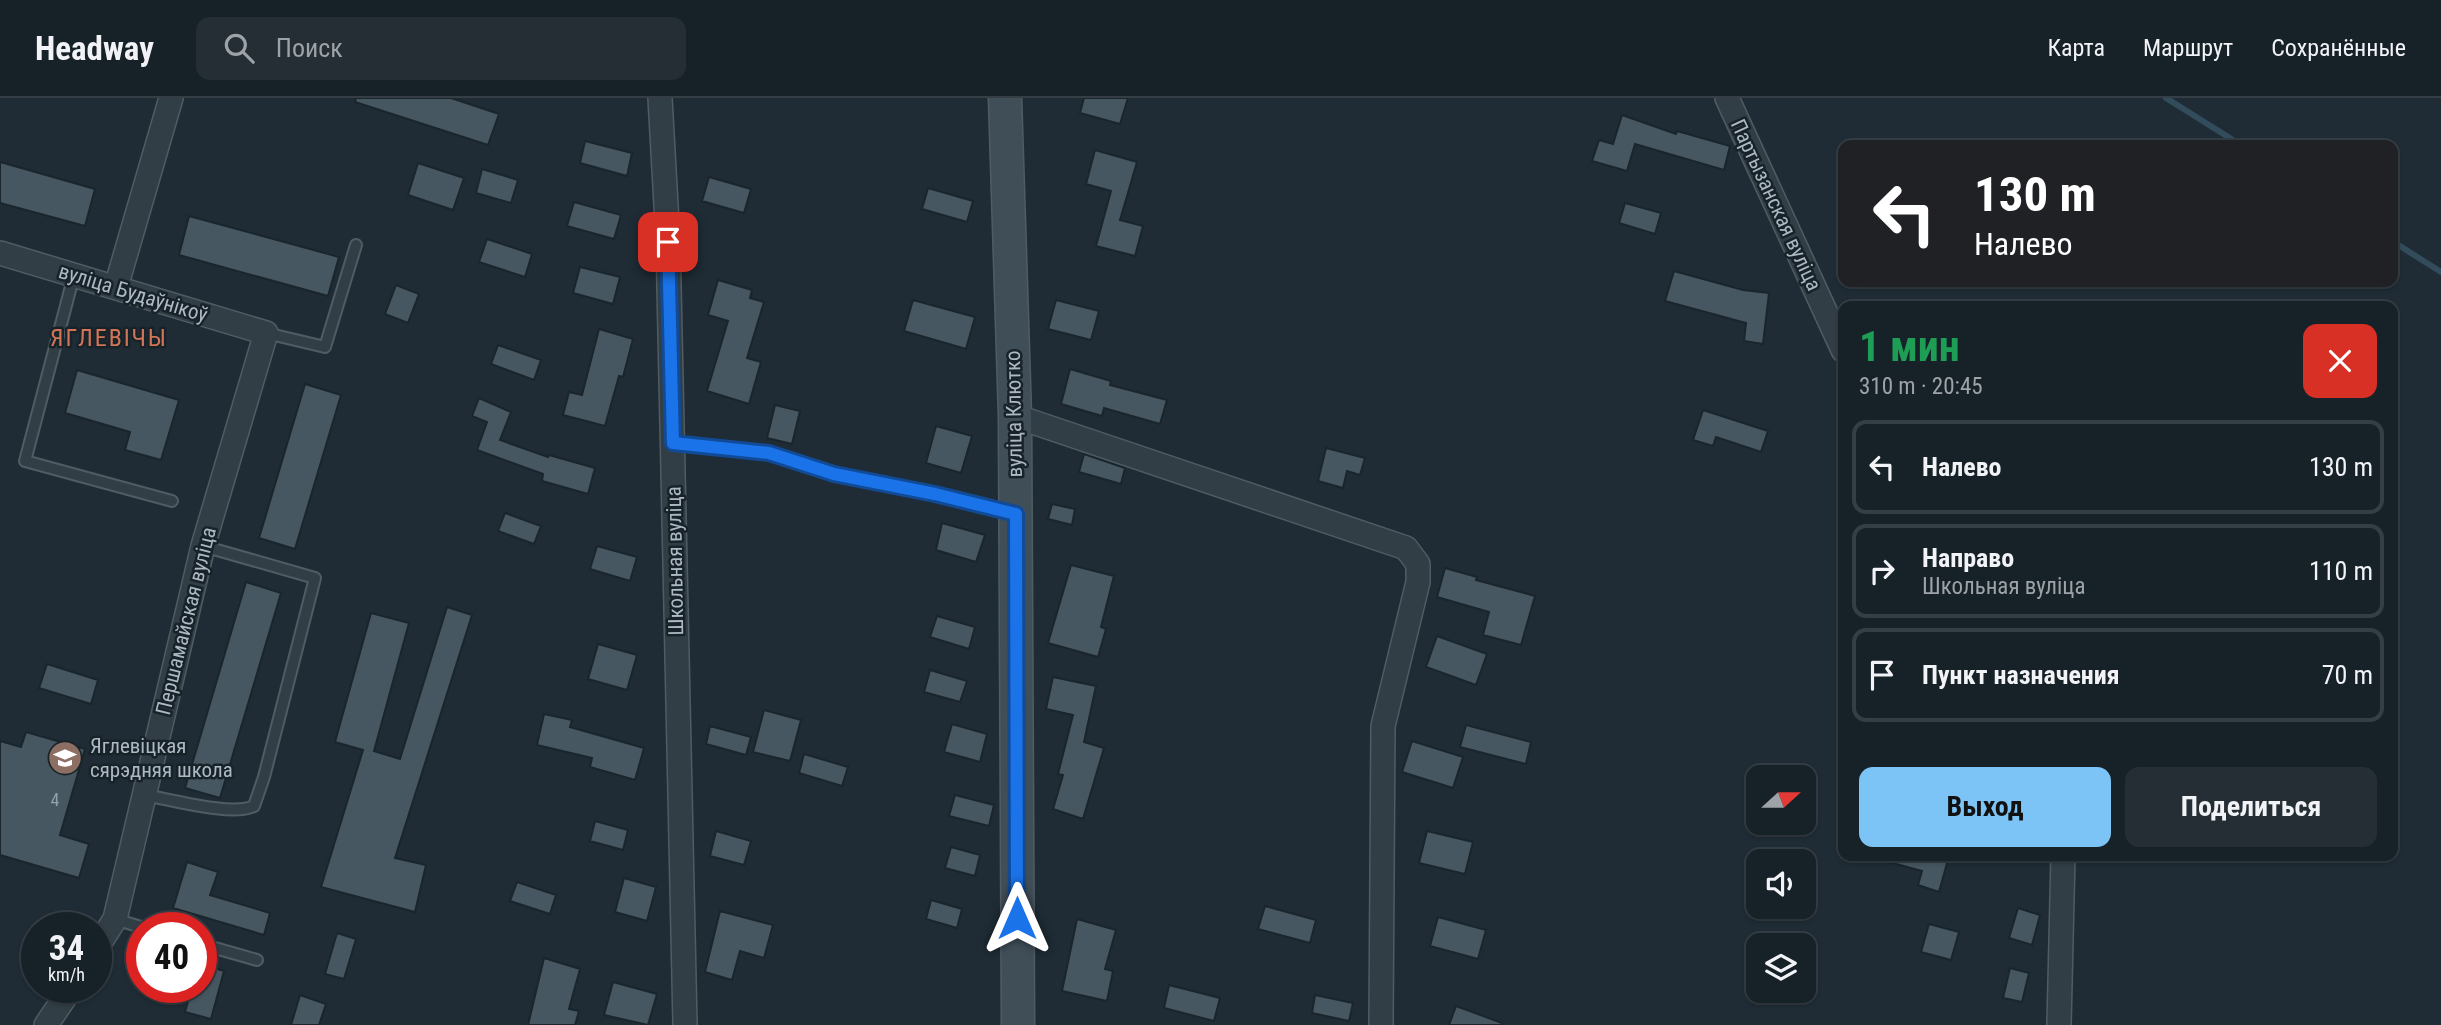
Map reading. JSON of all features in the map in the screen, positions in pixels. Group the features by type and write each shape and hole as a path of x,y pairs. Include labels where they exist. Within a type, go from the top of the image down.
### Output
{"street":[{"path":"116,287 170,98"},
{"name":"Школьная вуліца","path":"660,98 668,242 685,1025"},
{"name":"вуліца Клютко","path":"1005,98 1015,416 1018,1025"},
{"name":"Партызанская вуліца","path":"1727,98 1838,339"},
{"name":"вуліца Будаўнікоў","path":"0,253 266,332"},
{"name":"Першамайская вуліца","path":"112,924 203,546 266,332"},
{"path":"1015,416 1406,548 1418,564 1418,582 1383,726 1381,1025"},
{"path":"2059,1025 2063,861"},
{"path":"46,1025 61,1003"}],"lane":[{"path":"266,332 325,347 356,245"},
{"path":"74,275 25,461 172,501"},
{"path":"673,443 769,453 834,474 935,494 1016,514"},
{"path":"144,795 228,810 246,810 254,806 264,777 315,578 203,546"},
{"path":"115,919 126,922"},
{"path":"217,949 257,960"}],"building":[{"path":"356,98 451,98 499,114 488,145 355,102"},
{"path":"1084,98 1128,98 1120,124 1080,113"},
{"path":"1622,115 1676,134 1677,131 1730,146 1724,170 1635,144 1627,171 1592,161 1599,140 1613,144"},
{"path":"585,141 632,153 627,176 580,163"},
{"path":"1095,150 1137,162 1120,220 1143,226 1135,256 1096,246 1111,191 1086,184"},
{"path":"0,162 95,189 85,226 0,203"},
{"path":"418,163 464,178 453,210 408,195"},
{"path":"482,169 518,180 511,203 476,193"},
{"path":"709,177 751,189 744,213 702,201"},
{"path":"928,188 973,201 967,222 922,209"},
{"path":"574,202 621,215 614,239 567,226"},
{"path":"1625,203 1661,213 1655,234 1619,223"},
{"path":"189,216 339,257 328,296 179,255"},
{"path":"487,239 532,254 525,277 479,262"},
{"path":"580,267 620,277 613,304 573,293"},
{"path":"1674,271 1743,290 1769,293 1763,344 1744,341 1746,323 1665,301"},
{"path":"718,280 752,290 750,298 764,302 747,358 761,362 749,404 707,391 728,321 708,315"},
{"path":"396,285 419,294 408,323 385,314"},
{"path":"913,300 975,317 966,349 904,331"},
{"path":"1056,300 1099,311 1091,340 1048,329"},
{"path":"599,329 633,339 623,377 619,376 605,426 563,415 569,392 582,395"},
{"path":"498,345 541,360 534,380 491,364"},
{"path":"1070,369 1111,381 1110,385 1167,400 1160,424 1104,408 1102,416 1061,404"},
{"path":"77,370 179,400 161,460 125,450 130,432 65,413"},
{"path":"305,384 341,395 295,549 259,538"},
{"path":"479,398 511,412 500,440 548,457 549,455 595,468 588,494 542,481 543,474 477,450 487,422 472,416"},
{"path":"775,405 800,411 792,444 767,438"},
{"path":"1703,410 1768,431 1761,452 1716,437 1713,446 1693,440"},
{"path":"936,426 972,436 961,473 926,463"},
{"path":"1326,448 1365,458 1360,475 1347,471 1343,488 1318,481"},
{"path":"1084,454 1125,468 1121,484 1079,472"},
{"path":"1052,504 1075,509 1072,525 1048,519"},
{"path":"505,513 541,526 534,544 498,531"},
{"path":"942,523 985,535 976,562 936,550"},
{"path":"597,546 637,557 630,581 590,569"},
{"path":"1071,565 1114,576 1101,627 1106,629 1098,657 1048,643"},
{"path":"1445,568 1477,577 1476,580 1535,596 1521,645 1483,635 1489,612 1437,597"},
{"path":"246,582 281,593 220,798 185,788"},
{"path":"447,607 472,615 395,858 426,865 415,912 321,887 363,750 335,742 371,613 409,623 374,751 400,759"},
{"path":"937,616 975,627 969,649 930,637"},
{"path":"1437,636 1487,654 1476,685 1426,667"},
{"path":"598,644 637,655 627,690 588,679"},
{"path":"47,664 98,680 91,704 39,688"},
{"path":"930,670 967,681 960,702 924,692"},
{"path":"1053,677 1096,686 1084,742 1104,748 1083,819 1053,809 1063,775 1058,774 1073,715 1046,709"},
{"path":"764,710 801,720 790,761 753,752"},
{"path":"544,714 572,720 570,727 644,748 635,780 590,767 592,758 537,745"},
{"path":"952,724 987,734 980,762 944,752"},
{"path":"1466,725 1531,742 1526,764 1460,747"},
{"path":"710,726 751,737 746,755 706,744"},
{"path":"26,732 85,749 60,835 89,844 79,878 0,855 0,741 21,747"},
{"path":"1412,741 1463,757 1453,788 1402,772"},
{"path":"804,754 848,767 842,786 799,773"},
{"path":"955,795 994,805 989,826 949,816"},
{"path":"595,821 628,830 623,850 590,841"},
{"path":"716,831 751,841 744,865 710,856"},
{"path":"1427,831 1473,842 1465,874 1419,863"},
{"path":"951,847 980,855 975,876 945,868"},
{"path":"1885,861 1948,861 1939,892 1918,885 1922,871"},
{"path":"187,862 218,872 210,895 270,913 264,935 217,921 217,912 186,912 173,908"},
{"path":"624,878 656,887 647,921 615,912"},
{"path":"517,882 556,895 550,914 510,901"},
{"path":"931,900 962,909 957,928 926,919"},
{"path":"1265,906 1316,920 1310,943 1258,929"},
{"path":"2018,908 2040,915 2032,945 2009,938"},
{"path":"720,911 773,925 764,958 740,951 732,980 705,972"},
{"path":"1438,917 1486,930 1478,959 1430,946"},
{"path":"1077,919 1116,930 1105,969 1113,971 1107,1001 1062,991"},
{"path":"1929,924 1959,932 1951,960 1921,952"},
{"path":"337,933 356,939 344,979 325,974"},
{"path":"544,958 580,969 569,1009 579,1011 575,1025 528,1025"},
{"path":"2010,968 2029,973 2022,1002 2003,998"},
{"path":"217,969 224,971 217,997"},
{"path":"613,982 657,994 648,1025 604,1015"},
{"path":"1169,985 1220,998 1214,1021 1164,1008"},
{"path":"300,995 326,1004 319,1025 291,1025"},
{"path":"1315,995 1353,1003 1349,1021 1312,1013"},
{"path":"188,1003 215,1003 211,1019 185,1012"},
{"path":"1456,1006 1502,1023 1502,1025 1449,1025"}],"waterway":[{"path":"2166,98 2233,140"},
{"path":"2398,245 2441,272"}],"place":[{"name":"Яглевіцкая сярэдняя школа","path":"65,758"}],"district":[{"name":"ЯГЛЕВІЧЫ","path":"109,338"}],"route":[{"path":"668,242 673,443 769,453 834,474 935,494 1016,514 1017,918"}]}
